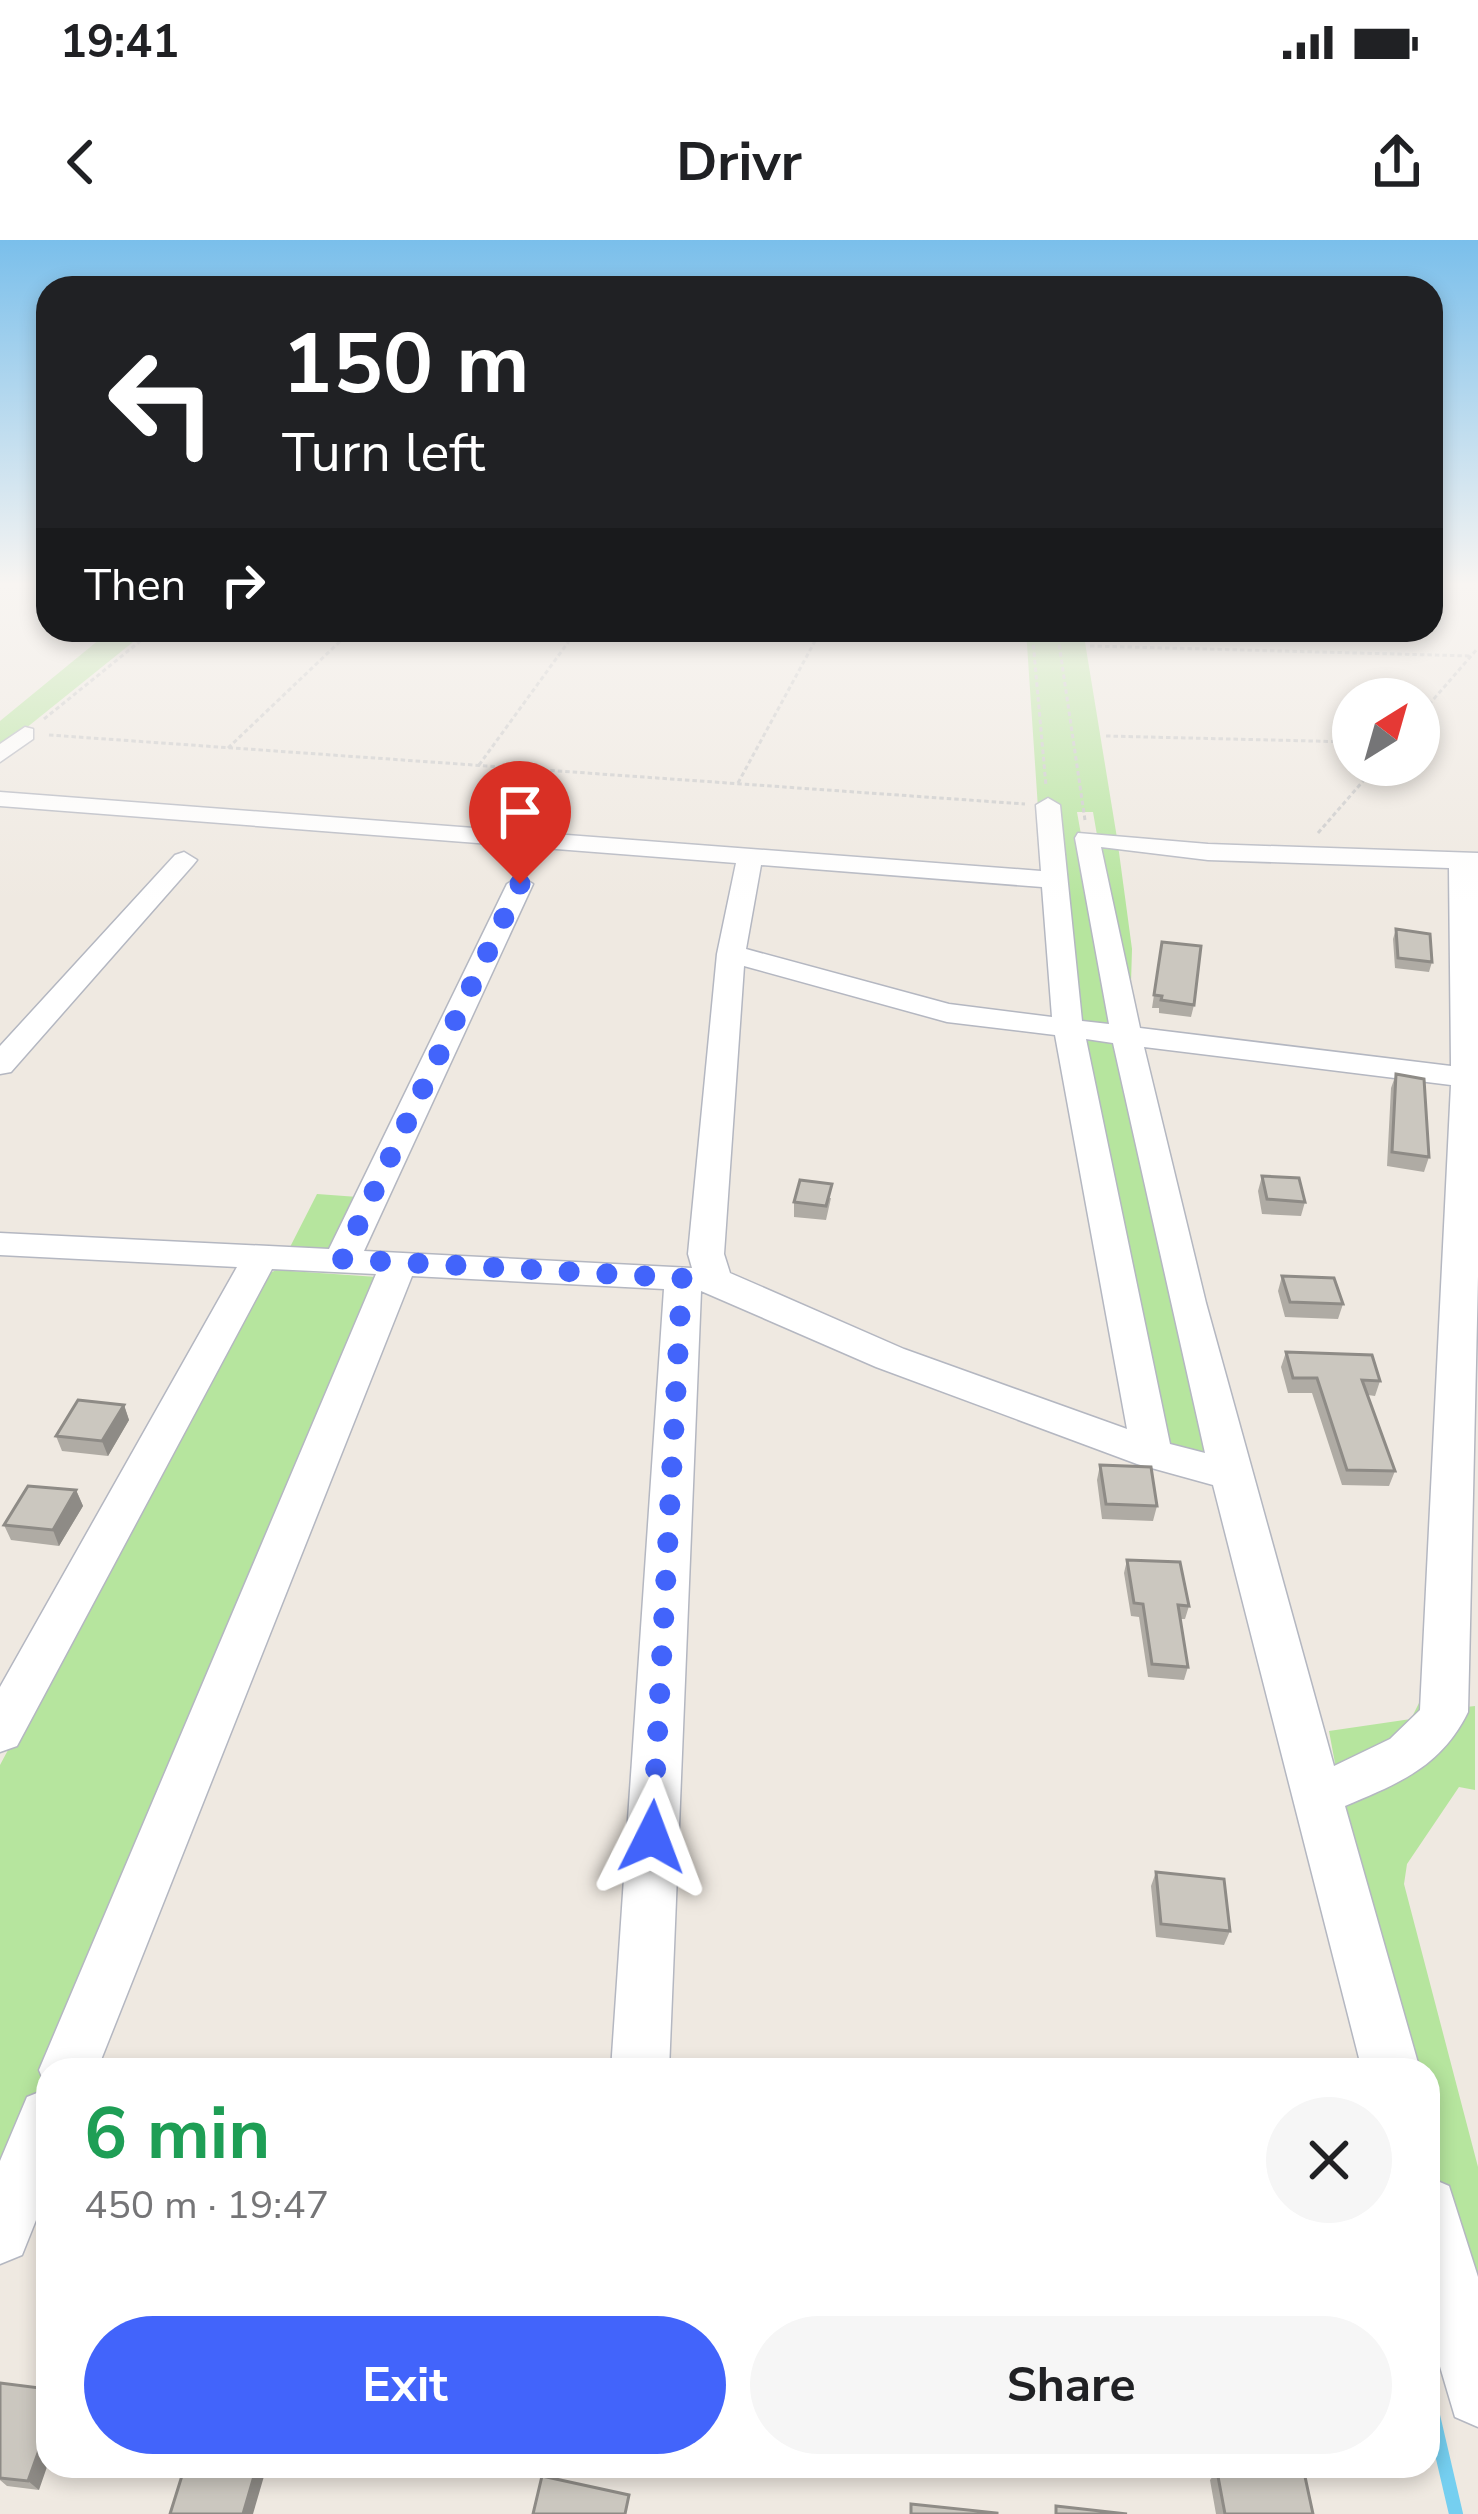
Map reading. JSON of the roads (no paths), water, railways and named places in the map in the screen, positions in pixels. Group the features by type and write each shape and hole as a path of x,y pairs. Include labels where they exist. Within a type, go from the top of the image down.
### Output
{"street":[{"path":"0,755 26,734"},
{"path":"0,799 1055,880"},
{"path":"1048,805 1068,1026 1152,1454"},
{"path":"1318,1794 1417,1750 1436,1732 1444,1712 1473,1078 1470,861 1208,852 1087,838 1126,1033 1232,1475 1388,2058"},
{"path":"641,2058 698,1279 706,1254 731,953 750,855"},
{"path":"0,1065 184,860"},
{"path":"342,1259 520,884"},
{"path":"731,953 915,1007 1473,1078"},
{"path":"0,1244 698,1279 890,1358 1152,1454 1232,1475"},
{"path":"0,1732 262,1255"},
{"path":"73,2058 399,1263"},
{"path":"0,2233 36,2147"},
{"path":"1440,2252 1478,2394"}],"waterway":[{"path":"1440,2445 1456,2514"}]}
